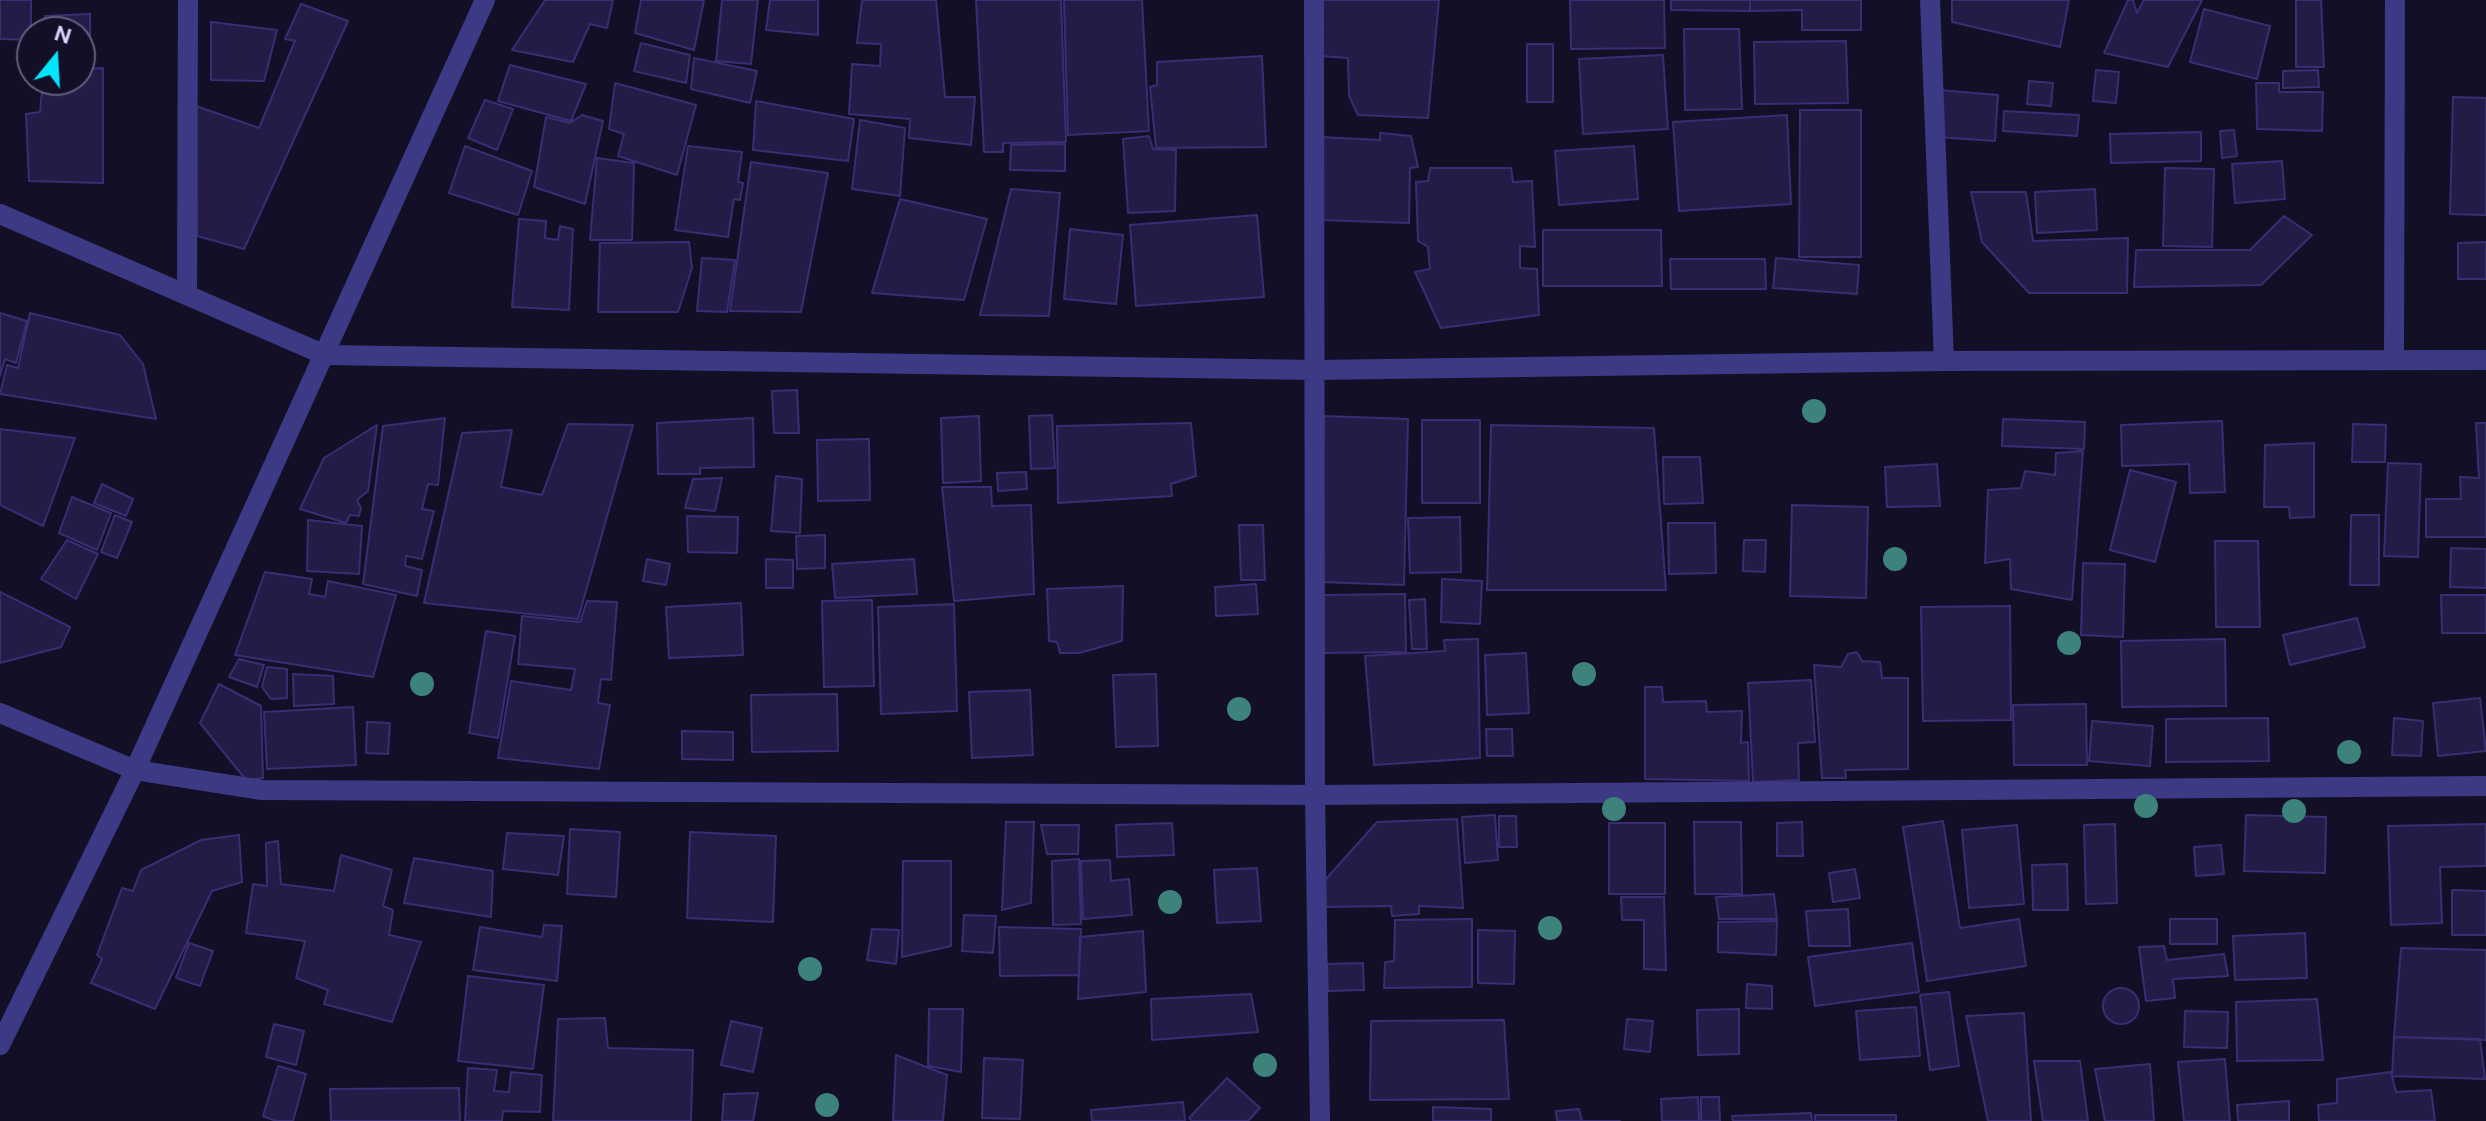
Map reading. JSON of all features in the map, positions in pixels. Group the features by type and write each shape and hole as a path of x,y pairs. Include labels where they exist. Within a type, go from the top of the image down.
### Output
{"street":[{"path":"187,294 188,0"},
{"path":"0,1045 135,770 485,0"},
{"path":"1314,0 1315,795 1320,1121"},
{"path":"1930,0 1944,361"},
{"path":"2394,359 2395,0"},
{"path":"0,214 325,355 1316,370 1944,361 2486,360"},
{"path":"0,713 135,770 262,790 1315,795 2486,786"}],"building":[{"path":"0,0 31,0 31,16 16,16 16,40 0,39"},
{"path":"545,0 613,0 607,28 590,24 573,62 512,50"},
{"path":"641,0 704,0 694,50 635,33"},
{"path":"722,0 758,0 751,64 716,61"},
{"path":"770,0 818,0 818,35 766,30"},
{"path":"862,0 936,0 945,97 975,97 971,145 909,138 910,119 849,114 852,64 880,66 881,44 857,43"},
{"path":"976,0 1061,0 1066,142 1003,143 1003,152 984,152"},
{"path":"1064,0 1142,0 1149,131 1068,135"},
{"path":"1321,0 1439,0 1428,118 1358,115 1349,96 1348,58 1321,56"},
{"path":"1570,0 1664,0 1665,48 1571,49"},
{"path":"1671,0 1750,0 1750,11 1671,10"},
{"path":"1750,0 1861,0 1861,30 1802,30 1802,10 1750,11"},
{"path":"1952,0 2069,0 2060,47 1952,22"},
{"path":"2128,0 2133,0 2137,13 2144,0 2202,0 2168,67 2104,53"},
{"path":"2296,0 2321,0 2324,67 2296,67"},
{"path":"301,4 348,21 244,249 197,236 196,106 259,128 295,41 285,39"},
{"path":"2204,9 2270,26 2257,79 2190,62"},
{"path":"90,14 90,16 45,16"},
{"path":"211,22 277,30 264,81 211,80"},
{"path":"1684,29 1739,29 1742,109 1685,110"},
{"path":"1846,41 1848,103 1755,104 1754,42"},
{"path":"641,43 690,55 686,83 634,71"},
{"path":"1527,44 1553,44 1553,102 1527,102"},
{"path":"1663,55 1668,129 1583,134 1579,59"},
{"path":"1262,56 1266,147 1156,148 1150,87 1157,85 1157,62"},
{"path":"694,58 757,71 750,103 691,89"},
{"path":"510,65 586,84 571,121 498,101"},
{"path":"96,68 103,68 103,183 29,181 26,114 40,112 42,96 96,96"},
{"path":"2096,70 2119,72 2116,103 2093,101"},
{"path":"2318,70 2319,87 2283,88 2283,71"},
{"path":"2029,81 2053,83 2051,106 2027,104"},
{"path":"615,83 696,105 677,175 618,156 624,134 609,129"},
{"path":"2256,83 2279,83 2279,92 2323,92 2322,131 2257,129"},
{"path":"1939,90 1998,95 1995,141 1936,137"},
{"path":"2453,97 2486,98 2486,215 2450,214"},
{"path":"485,100 513,109 497,150 468,138"},
{"path":"756,101 854,119 848,161 753,150"},
{"path":"1800,110 1861,110 1861,257 1799,257"},
{"path":"2004,111 2079,115 2077,136 2003,131"},
{"path":"582,115 603,121 585,204 534,187 546,117 570,123"},
{"path":"1787,115 1791,204 1679,211 1673,122"},
{"path":"860,120 905,128 900,196 852,189"},
{"path":"2234,130 2237,156 2222,158 2220,131"},
{"path":"2201,132 2201,161 2111,163 2110,134"},
{"path":"1380,133 1411,136 1418,167 1410,168 1409,223 1322,220 1321,137 1380,140"},
{"path":"1149,136 1153,149 1176,150 1175,211 1128,213 1123,139"},
{"path":"1065,144 1065,171 1010,170 1011,145"},
{"path":"465,146 532,171 518,215 449,193"},
{"path":"688,146 742,152 738,182 743,183 740,200 734,199 728,237 675,230"},
{"path":"1634,146 1638,199 1559,205 1555,151"},
{"path":"597,158 634,163 632,240 590,240"},
{"path":"2282,161 2285,199 2235,203 2232,164"},
{"path":"751,162 828,173 801,312 730,311"},
{"path":"1430,168 1511,168 1513,182 1532,181 1535,247 1520,246 1520,268 1537,269 1539,315 1441,328 1415,272 1430,269 1428,247 1418,241 1416,182 1428,181"},
{"path":"2165,168 2214,169 2212,247 2163,246"},
{"path":"1011,189 1060,193 1049,316 980,315"},
{"path":"2095,189 2097,230 2037,233 2035,192"},
{"path":"1971,192 2026,192 2033,241 2128,238 2127,293 2029,293 1982,242"},
{"path":"900,199 987,219 964,300 872,293"},
{"path":"1257,215 1264,297 1136,306 1130,225"},
{"path":"2284,216 2312,235 2261,285 2134,287 2136,250 2250,250"},
{"path":"519,219 546,221 545,238 558,240 560,226 573,229 569,310 512,307"},
{"path":"1070,229 1123,235 1116,304 1064,299"},
{"path":"1543,230 1661,230 1662,286 1543,286"},
{"path":"689,242 692,268 678,312 598,312 600,243"},
{"path":"2486,242 2486,279 2458,279 2458,243"},
{"path":"702,258 735,260 727,312 697,311"},
{"path":"1776,258 1859,265 1857,294 1773,288"},
{"path":"1670,259 1765,259 1766,289 1671,289"},
{"path":"0,313 27,321 16,363 5,359 0,376"},
{"path":"30,313 120,335 143,364 156,419 0,394 7,365 18,368"},
{"path":"797,390 799,433 774,433 772,391"},
{"path":"1052,415 1055,468 1031,469 1029,416"},
{"path":"979,416 981,481 943,483 941,418"},
{"path":"1324,416 1408,419 1404,585 1320,582"},
{"path":"445,418 438,485 428,484 422,509 434,511 422,559 406,556 405,566 422,570 417,596 363,584 383,426"},
{"path":"753,418 754,467 700,468 700,474 658,474 657,423"},
{"path":"2003,419 2085,422 2084,449 2002,446"},
{"path":"1422,420 1480,420 1480,503 1422,503"},
{"path":"2222,421 2225,492 2190,493 2189,464 2122,466 2121,425"},
{"path":"1191,423 1196,476 1171,484 1172,496 1058,503 1057,426"},
{"path":"2476,423 2486,423 2486,537 2426,537 2426,499 2461,499 2460,477 2479,478"},
{"path":"568,424 633,425 578,619 424,603 462,433 512,430 501,487 542,495"},
{"path":"2353,424 2386,425 2385,462 2352,462"},
{"path":"377,425 368,491 357,500 361,508 359,516 350,515 346,523 300,509 324,458"},
{"path":"1491,425 1654,428 1666,590 1487,590"},
{"path":"0,429 75,438 43,526 0,505"},
{"path":"869,439 870,500 818,501 817,440"},
{"path":"2314,443 2314,517 2290,518 2289,507 2264,507 2265,445"},
{"path":"2083,451 2072,600 2011,589 2010,559 1985,563 1988,490 2021,488 2025,471 2055,475 2056,453"},
{"path":"1663,457 1700,457 1703,503 1664,504"},
{"path":"2388,463 2421,464 2418,557 2384,556"},
{"path":"1937,464 1940,506 1887,507 1885,467"},
{"path":"2130,470 2176,482 2155,562 2110,550"},
{"path":"1026,472 1027,489 998,491 997,473"},
{"path":"776,476 802,479 800,533 771,531"},
{"path":"722,478 715,511 685,508 693,479"},
{"path":"102,484 133,499 126,516 94,503"},
{"path":"942,487 991,487 992,506 1031,505 1034,594 954,601"},
{"path":"72,497 111,513 97,550 59,533"},
{"path":"1792,505 1868,507 1866,598 1790,596"},
{"path":"115,515 132,522 117,558 101,552"},
{"path":"2351,515 2379,515 2379,585 2350,585"},
{"path":"687,516 738,517 737,553 688,552"},
{"path":"1460,517 1461,572 1410,573 1408,518"},
{"path":"308,520 362,526 359,574 307,571"},
{"path":"1668,523 1715,523 1716,573 1669,574"},
{"path":"1239,525 1263,525 1265,580 1241,580"},
{"path":"825,535 825,568 797,569 796,536"},
{"path":"67,540 98,554 76,599 41,579"},
{"path":"1744,540 1766,540 1765,572 1743,571"},
{"path":"2215,541 2258,541 2260,627 2216,627"},
{"path":"2451,548 2486,549 2486,588 2450,587"},
{"path":"647,559 670,564 666,585 643,581"},
{"path":"766,559 793,560 793,588 766,588"},
{"path":"914,559 917,594 835,598 832,564"},
{"path":"2083,563 2125,564 2123,637 2081,635"},
{"path":"265,572 312,579 309,594 325,597 328,581 396,595 373,677 235,655"},
{"path":"1442,579 1482,581 1480,624 1441,622"},
{"path":"1256,584 1258,614 1216,616 1215,587"},
{"path":"1123,586 1122,641 1079,653 1060,653 1057,642 1049,641 1047,589"},
{"path":"0,592 70,627 61,647 0,663"},
{"path":"1405,594 1406,652 1324,653 1324,595"},
{"path":"2441,595 2486,595 2486,633 2442,633"},
{"path":"1425,599 1427,649 1412,649 1409,600"},
{"path":"872,600 874,686 824,687 822,601"},
{"path":"587,601 617,602 611,680 601,679 598,703 610,705 599,769 498,758 511,681 571,690 575,669 518,664 522,616 580,622"},
{"path":"741,603 743,655 669,658 666,607"},
{"path":"954,604 957,711 881,714 878,607"},
{"path":"2010,606 2011,720 1923,721 1921,607"},
{"path":"2357,618 2365,647 2290,665 2283,635"},
{"path":"486,631 515,636 498,738 469,733"},
{"path":"1478,639 1480,758 1374,765 1365,656 1445,651 1444,640"},
{"path":"2225,639 2226,706 2122,707 2121,641"},
{"path":"1857,652 1862,661 1880,662 1882,678 1908,678 1908,769 1845,770 1846,778 1822,778 1814,665 1841,667 1848,654"},
{"path":"1526,653 1529,713 1487,715 1485,655"},
{"path":"239,659 264,665 257,687 229,677"},
{"path":"267,667 287,669 287,698 271,699 262,687"},
{"path":"293,674 333,676 334,704 294,706"},
{"path":"1156,674 1158,746 1116,747 1113,675"},
{"path":"1811,680 1815,742 1798,743 1799,780 1753,782 1748,683"},
{"path":"219,684 261,706 263,778 246,780 200,723"},
{"path":"1645,687 1662,687 1663,702 1706,701 1707,712 1742,711 1741,743 1748,742 1749,781 1645,779"},
{"path":"1030,690 1033,755 972,758 969,692"},
{"path":"837,694 838,751 752,752 751,695"},
{"path":"2480,698 2486,751 2438,756 2433,703"},
{"path":"2086,704 2087,765 2014,765 2013,705"},
{"path":"353,707 356,765 267,769 264,712"},
{"path":"2268,718 2269,761 2166,762 2166,719"},
{"path":"2394,718 2423,721 2421,756 2392,755"},
{"path":"2092,721 2153,726 2150,766 2089,761"},
{"path":"367,722 390,723 388,754 366,753"},
{"path":"1486,729 1512,729 1513,756 1487,756"},
{"path":"682,731 733,732 733,760 682,759"},
{"path":"1495,815 1498,860 1465,863 1462,817"},
{"path":"2246,815 2326,817 2325,873 2244,871"},
{"path":"1499,816 1516,816 1517,847 1499,847"},
{"path":"1457,819 1463,908 1419,906 1419,914 1392,916 1391,906 1325,907 1325,880 1377,822"},
{"path":"1943,821 1960,928 2019,919 2026,966 1927,981 1903,827"},
{"path":"1006,822 1034,822 1031,903 1002,910"},
{"path":"1694,822 1741,822 1742,894 1695,894"},
{"path":"1802,822 1803,856 1777,856 1777,823"},
{"path":"1172,823 1174,855 1117,857 1116,825"},
{"path":"1609,823 1665,823 1665,894 1609,894"},
{"path":"2115,824 2117,903 2086,904 2084,825"},
{"path":"2486,824 2486,866 2440,867 2442,923 2391,925 2388,826"},
{"path":"1041,825 1079,825 1078,854 1047,854"},
{"path":"2017,825 2024,904 1969,908 1962,830"},
{"path":"570,829 620,832 616,897 567,894"},
{"path":"690,832 776,836 773,922 687,918"},
{"path":"507,833 564,836 558,875 503,869"},
{"path":"239,835 242,882 212,891 155,1009 91,983 102,959 97,955 122,888 133,891 141,870 201,840"},
{"path":"278,841 281,884 334,891 341,855 392,870 383,906 393,910 389,935 421,942 392,1022 324,1004 328,990 296,978 305,941 246,933 253,884 267,886 266,843"},
{"path":"2221,845 2224,874 2196,876 2194,847"},
{"path":"414,858 493,871 491,917 404,903"},
{"path":"1079,859 1081,924 1053,925 1052,861"},
{"path":"1110,860 1111,881 1129,879 1132,915 1083,919 1081,861"},
{"path":"903,861 951,861 951,946 902,957"},
{"path":"2067,864 2068,910 2033,910 2032,865"},
{"path":"1257,868 1261,921 1217,923 1214,870"},
{"path":"1855,869 1860,898 1833,902 1829,873"},
{"path":"2452,890 2486,891 2486,935 2452,935"},
{"path":"1774,894 1777,919 1719,919 1716,897"},
{"path":"1621,897 1664,897 1666,970 1644,969 1644,920 1622,920"},
{"path":"1848,909 1850,946 1809,946 1806,911"},
{"path":"964,915 996,916 993,953 962,951"},
{"path":"1472,919 1472,987 1384,988 1385,962 1394,961 1395,920"},
{"path":"2170,919 2217,919 2217,944 2170,944"},
{"path":"1777,921 1776,955 1718,952 1718,922"},
{"path":"544,925 562,926 557,981 473,970 480,927 542,937"},
{"path":"999,927 1081,929 1079,975 1000,976"},
{"path":"872,929 899,930 896,964 867,960"},
{"path":"1478,930 1515,931 1514,984 1478,983"},
{"path":"1143,931 1146,992 1078,999 1080,937"},
{"path":"2305,933 2307,978 2235,980 2233,936"},
{"path":"189,943 213,951 200,986 176,978"},
{"path":"1912,943 1919,992 1815,1006 1808,957"},
{"path":"2164,946 2167,960 2224,954 2228,976 2173,979 2175,998 2146,1001 2139,947"},
{"path":"2401,948 2486,950 2486,1040 2394,1037"},
{"path":"1363,963 1364,990 1328,991 1327,964"},
{"path":"468,976 544,985 533,1069 458,1061"},
{"path":"1747,984 1772,986 1772,1009 1746,1008"},
{"path":"2121,988 2134,993 2139,1006 2134,1019 2121,1024 2108,1019 2103,1006 2108,993"},
{"path":"1949,992 1959,1066 1930,1070 1920,995"},
{"path":"1251,994 1258,1032 1152,1040 1151,999"},
{"path":"2317,999 2323,1060 2237,1061 2236,1002"},
{"path":"1916,1007 1920,1056 1860,1060 1856,1011"},
{"path":"929,1009 963,1009 961,1072 928,1066"},
{"path":"1739,1009 1739,1054 1698,1055 1697,1010"},
{"path":"2185,1011 2228,1012 2227,1048 2184,1047"},
{"path":"2024,1013 2031,1121 1988,1121 1966,1016"},
{"path":"605,1018 608,1048 693,1050 691,1121 553,1121 558,1019"},
{"path":"1627,1019 1653,1021 1650,1052 1624,1049"},
{"path":"1504,1020 1509,1099 1370,1100 1371,1021"},
{"path":"731,1021 762,1028 753,1072 721,1065"},
{"path":"274,1024 304,1031 296,1065 266,1057"},
{"path":"2394,1037 2480,1039 2485,1079 2392,1076"},
{"path":"896,1055 947,1075 943,1121 893,1121"},
{"path":"984,1058 1023,1060 1020,1119 982,1118"},
{"path":"2225,1059 2230,1121 2184,1121 2178,1062"},
{"path":"2034,1061 2080,1061 2088,1121 2043,1121"},
{"path":"2150,1064 2154,1121 2105,1121 2095,1069"},
{"path":"278,1066 306,1074 293,1121 276,1121 263,1116"},
{"path":"468,1068 497,1070 494,1091 509,1092 511,1072 542,1075 540,1112 503,1111 502,1121 465,1121"},
{"path":"2391,1072 2396,1092 2431,1090 2435,1121 2319,1121 2318,1105 2337,1103 2337,1079"},
{"path":"1227,1078 1260,1108 1248,1121 1192,1121 1189,1118"},
{"path":"459,1088 460,1121 331,1121 330,1089"},
{"path":"758,1093 753,1121 722,1121 724,1094"},
{"path":"1698,1097 1699,1121 1662,1121 1661,1099"},
{"path":"1701,1097 1719,1097 1720,1121 1701,1121"},
{"path":"2289,1101 2289,1121 2238,1121 2237,1105"},
{"path":"1183,1102 1185,1121 1092,1121 1091,1110"},
{"path":"1433,1107 1491,1109 1491,1121 1433,1121"},
{"path":"1579,1109 1582,1121 1557,1121 1556,1111"},
{"path":"1811,1113 1812,1121 1733,1121 1732,1116"},
{"path":"1815,1115 1896,1115 1896,1121 1815,1121"}]}
